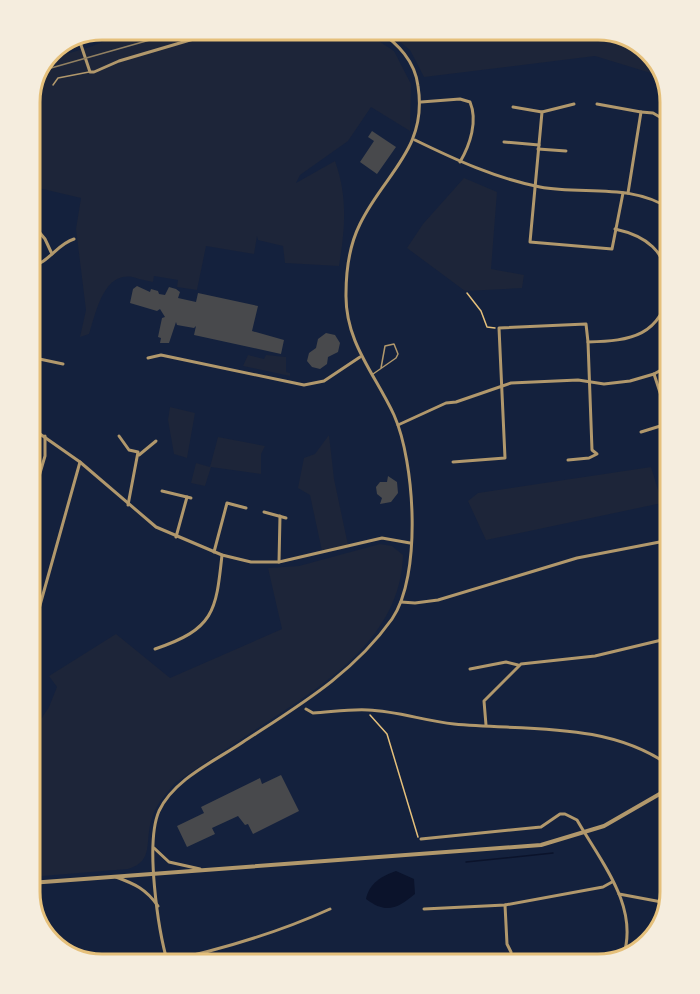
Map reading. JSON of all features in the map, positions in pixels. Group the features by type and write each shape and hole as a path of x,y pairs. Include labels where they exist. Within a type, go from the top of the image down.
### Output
{"street":[{"path":"82,44 90,72 190,41"},
{"path":"165,953 161,941 155,874 154,831 158,813 173,791 351,666 378,637 401,602 407,580 410,543 410,474 398,425 360,357 350,334 347,315 348,260 361,222 414,140 421,102 417,76 410,60 393,41"},
{"path":"421,102 460,99 470,102 473,109 470,145 460,162"},
{"path":"513,107 542,112 574,104"},
{"path":"597,104 653,113 660,117"},
{"path":"542,112 530,242 612,249 623,193"},
{"path":"628,193 641,112"},
{"path":"414,140 477,170 534,186 628,193 651,198 660,203"},
{"path":"504,142 566,151"},
{"path":"615,229 632,233 658,251 660,257"},
{"path":"41,233 52,254"},
{"path":"41,261 64,242 74,239"},
{"path":"588,342 624,340 639,336 653,325 660,316"},
{"path":"453,462 505,458 499,328 586,324 592,450 597,454 589,458 568,460"},
{"path":"148,358 161,355 304,385 324,381 360,357"},
{"path":"41,359 63,364"},
{"path":"398,425 446,403 456,402 501,387 547,381 630,381 660,371"},
{"path":"654,374 660,392"},
{"path":"641,432 660,426"},
{"path":"41,434 80,462 156,527 222,555 251,562 279,562 382,538 410,543"},
{"path":"41,470 45,456 45,436"},
{"path":"119,436 129,450 138,452 128,505"},
{"path":"137,456 156,441"},
{"path":"41,594 80,462"},
{"path":"162,491 189,498 176,537"},
{"path":"214,552 227,503 246,508"},
{"path":"264,512 286,518"},
{"path":"279,562 280,516"},
{"path":"401,602 438,600 577,558 660,542"},
{"path":"155,649 198,628 205,622 218,598 222,555"},
{"path":"470,669 506,662 519,665 595,656 660,640"},
{"path":"486,725 484,701 519,665"},
{"path":"306,709 313,712 368,710 454,724 556,729 588,734 649,752 660,759"},
{"path":"41,882 520,847 585,833 626,815 660,794"},
{"path":"421,839 541,827 565,814 577,820 619,894 629,926 625,947"},
{"path":"154,848 169,862 204,870"},
{"path":"116,877 141,887 149,893 158,906"},
{"path":"423,909 505,905 603,887 612,882"},
{"path":"619,894 659,901"},
{"path":"505,905 507,944 511,952"},
{"path":"207,953 286,929 330,909"}],"lane":[{"path":"53,85 58,78 90,72"},
{"path":"372,375 396,358 398,354 394,344 385,346 381,368"}],"path":[{"path":"467,293 481,311 487,327 499,328"},
{"path":"368,710 387,734 416,835 421,839"},
{"path":"511,952 518,954"}],"shaded area":[{"path":"104,41 379,41 394,51 411,84 410,131 371,107 348,141 300,175 296,183 335,161 344,200 343,239 339,266 285,263 283,246 258,240 257,236 254,254 206,246 197,290 177,287 178,280 154,276 153,282 125,277 116,280 103,294 89,334 80,337 86,310 76,229 81,198 41,189 41,98 45,79 59,59 64,55"},
{"path":"399,41 602,41 617,44 632,51 652,73 595,56 424,77 410,50"},
{"path":"464,178 497,192 491,269 524,275 522,288 465,291 407,248 423,224"},
{"path":"248,355 264,359 266,355 286,357 286,372 290,373 290,376 243,366"},
{"path":"170,407 195,413 187,458 174,454 168,420"},
{"path":"329,435 334,479 348,545 322,551 310,495 298,488 304,458 315,454"},
{"path":"218,437 265,446 261,454 261,474 211,467 205,486 191,483 196,463 210,467"},
{"path":"651,467 660,503 486,540 468,501 478,493"},
{"path":"380,544 392,546 403,555 399,584 389,610 375,633 357,654 314,690 175,783 154,813 147,849 142,861 128,869 41,876 41,719 57,687 49,676 116,634 170,678 282,629 268,568 299,566"},
{"path":"396,871 414,879 415,894 391,908 380,907 366,899 370,889 377,881"}],"building":[{"path":"372,131 396,147 377,174 360,162 374,141 368,137"},
{"path":"137,286 165,295 169,287 180,292 178,298 196,302 198,293 258,306 252,331 284,340 281,354 194,335 196,326 194,328 177,325 176,322 169,343 160,343 161,338 158,337 162,318 165,317 160,309 157,311 130,303 133,289"},
{"path":"326,333 335,335 340,343 338,352 328,357 327,364 320,369 312,367 307,361 309,353 316,348 318,339"},
{"path":"388,476 397,482 398,493 391,502 380,504 382,498 377,494 376,487 380,482 387,482"},
{"path":"281,775 299,811 253,834 248,824 245,825 238,816 212,828 215,834 187,847 177,826 204,813 201,807 260,778 262,784"}],"waterway":[{"path":"466,862 553,853"}],"railway":[{"path":"51,68 146,41"}]}
